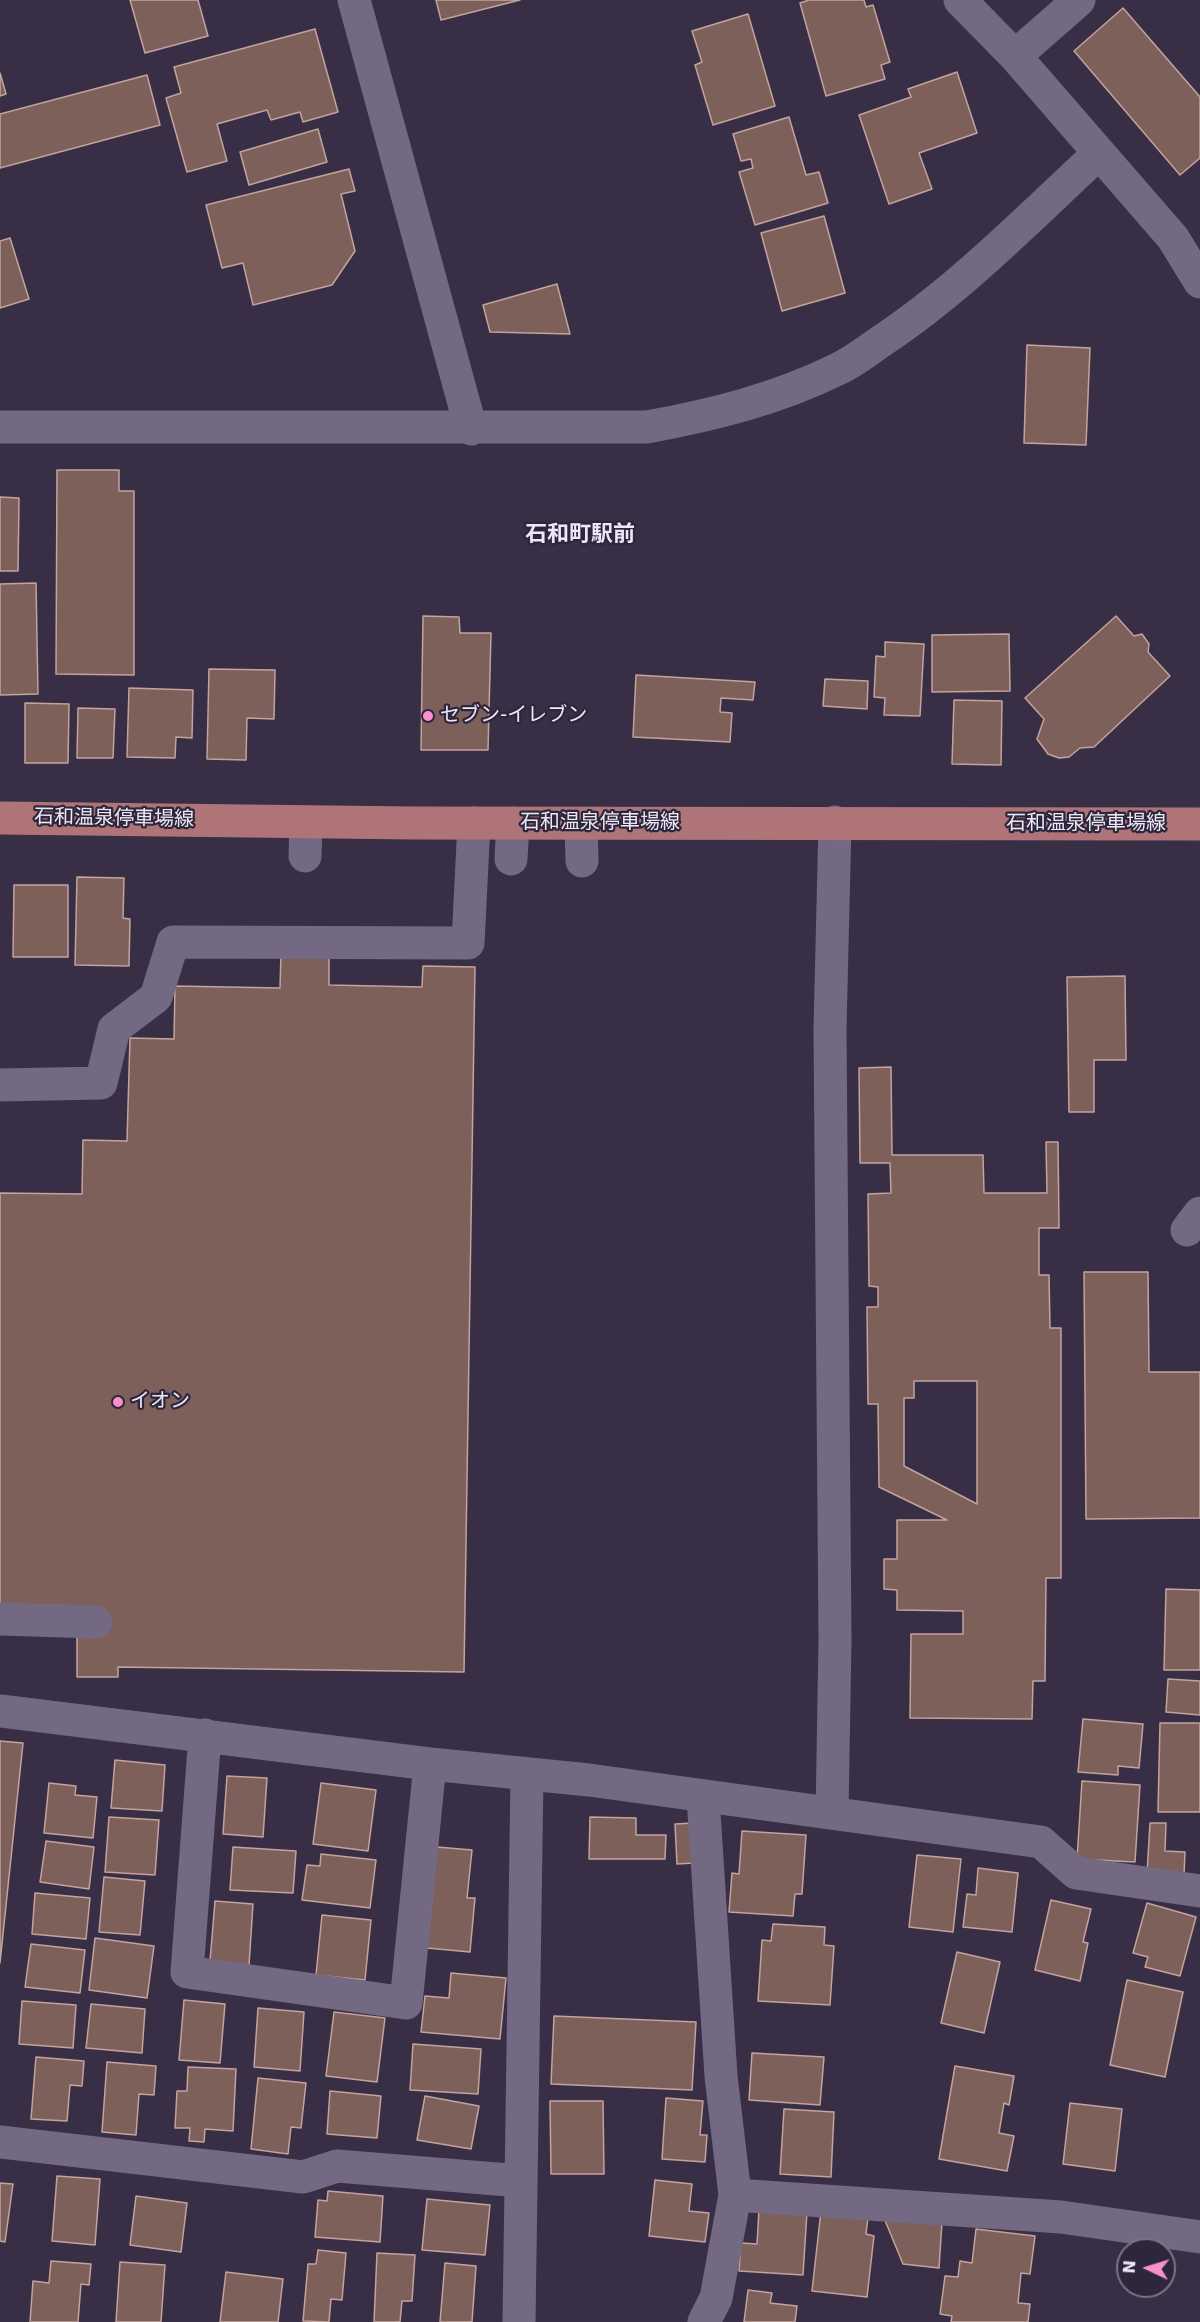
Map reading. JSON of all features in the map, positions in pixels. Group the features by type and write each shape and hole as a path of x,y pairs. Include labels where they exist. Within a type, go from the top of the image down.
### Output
{"main road":[{"name":"石和温泉停車場線","path":"0,818 581,824 835,822 1200,824"}],"street":[{"path":"354,0 471,429"},
{"path":"960,0 1015,56 1173,238 1200,282"},
{"path":"1015,56 1079,0"},
{"path":"0,427 471,429 647,427 714,415 774,397 840,368 908,324 981,263 1098,154"},
{"path":"305,856 306,822"},
{"path":"832,1814 835,1640 830,1029 835,822"},
{"path":"0,1085 101,1083 114,1029 156,997 173,942 468,943 474,823"},
{"path":"511,859 513,823"},
{"path":"581,824 582,861"},
{"path":"0,1619 96,1622"},
{"path":"0,1711 527,1775 589,1772 703,1797 1041,1842 1076,1873 1200,1891"},
{"path":"205,1735 187,1972 406,2003 430,1764"},
{"path":"519,2322 527,1775"},
{"path":"703,1797 721,2076 735,2194 716,2298 704,2322"},
{"path":"0,2142 303,2177 337,2166 521,2181"},
{"path":"735,2194 1061,2217 1200,2237"}],"building":[{"path":"130,0 198,0 208,36 145,53"},
{"path":"436,0 520,0 441,20"},
{"path":"809,0 864,0 866,7 873,5 890,62 881,65 885,79 826,96 800,3"},
{"path":"1123,8 1200,97 1200,158 1180,175 1074,51"},
{"path":"748,14 775,106 713,125 695,65 702,62 692,31"},
{"path":"315,29 338,112 303,122 300,112 271,120 267,110 217,124 227,161 187,172 166,98 181,93 174,67"},
{"path":"957,72 977,133 919,153 932,189 889,204 859,115 911,97 908,89"},
{"path":"0,73 6,94 0,96"},
{"path":"147,75 160,125 0,168 0,114"},
{"path":"789,117 806,175 819,172 828,203 755,225 739,172 753,168 751,159 741,161 733,134"},
{"path":"318,129 327,162 249,185 240,152"},
{"path":"349,169 355,191 341,194 355,251 332,285 253,305 243,263 222,268 206,205"},
{"path":"824,216 845,293 782,311 761,233"},
{"path":"10,238 29,299 0,308 0,241"},
{"path":"557,284 570,334 490,332 483,305"},
{"path":"1027,345 1090,348 1086,445 1024,443"},
{"path":"57,470 119,470 119,491 134,491 134,675 56,674"},
{"path":"0,497 19,498 18,571 0,571"},
{"path":"36,583 38,694 0,695 0,584"},
{"path":"423,616 459,617 460,633 491,633 488,750 421,750"},
{"path":"1116,616 1134,636 1142,634 1149,644 1148,652 1170,676 1094,747 1080,748 1069,757 1059,758 1048,754 1037,739 1044,719 1025,698"},
{"path":"1009,634 1010,691 932,692 932,635"},
{"path":"885,642 924,644 920,716 884,715 885,698 874,697 876,656 885,657"},
{"path":"209,669 275,670 274,719 247,718 246,760 207,759"},
{"path":"636,675 755,682 753,700 721,698 720,712 732,713 730,742 633,737"},
{"path":"825,679 868,681 867,709 823,706"},
{"path":"129,688 193,690 192,738 176,737 175,758 127,757"},
{"path":"954,700 1002,701 1001,765 952,764"},
{"path":"25,703 69,704 68,763 25,763"},
{"path":"78,708 115,709 113,758 77,758"},
{"path":"77,877 124,878 123,918 130,919 129,966 75,965"},
{"path":"14,885 68,885 68,957 13,957"},
{"path":"281,953 329,954 329,985 422,987 423,966 475,967 464,1672 118,1667 118,1677 77,1677 77,1634 0,1632 0,1193 82,1194 83,1140 127,1141 130,1038 174,1039 175,986 280,988"},
{"path":"1125,976 1126,1060 1094,1060 1094,1112 1069,1112 1067,977"},
{"path":"891,1067 892,1155 983,1155 984,1193 1047,1193 1046,1142 1058,1142 1059,1228 1039,1228 1039,1275 1049,1275 1050,1328 1061,1328 1061,1578 1046,1578 1045,1681 1033,1681 1032,1719 910,1718 911,1634 963,1634 963,1611 897,1610 897,1590 884,1589 884,1559 897,1559 897,1520 947,1520 879,1487 878,1404 868,1404 867,1307 878,1307 878,1287 869,1286 868,1194 891,1193 890,1163 860,1163 859,1068","holes":["914,1381 977,1381 977,1504 904,1466 904,1398 914,1398"]},
{"path":"1084,1272 1148,1272 1149,1372 1200,1372 1200,1518 1086,1519"},
{"path":"1166,1589 1200,1590 1200,1670 1164,1670"},
{"path":"1168,1679 1200,1681 1200,1715 1166,1712"},
{"path":"1083,1719 1143,1724 1139,1768 1118,1766 1118,1775 1078,1772"},
{"path":"1160,1723 1200,1723 1200,1812 1158,1812"},
{"path":"0,1741 23,1743 0,1963"},
{"path":"115,1760 165,1765 162,1811 111,1808"},
{"path":"227,1776 267,1778 263,1837 223,1834"},
{"path":"1082,1781 1140,1785 1135,1862 1077,1859"},
{"path":"49,1783 76,1786 75,1795 97,1797 93,1838 44,1833"},
{"path":"321,1783 376,1790 368,1851 313,1844"},
{"path":"109,1817 159,1820 155,1875 105,1872"},
{"path":"590,1817 636,1818 636,1835 666,1835 665,1859 589,1859"},
{"path":"693,1823 694,1863 677,1864 675,1824"},
{"path":"1150,1823 1166,1823 1165,1851 1185,1852 1184,1876 1147,1874"},
{"path":"742,1831 806,1835 802,1894 795,1894 793,1916 729,1912 732,1873 739,1874"},
{"path":"46,1841 94,1847 89,1889 40,1882"},
{"path":"233,1847 296,1851 293,1893 230,1890"},
{"path":"437,1847 472,1850 467,1898 475,1898 470,1952 427,1948"},
{"path":"321,1854 376,1860 370,1908 302,1900 307,1865 320,1866"},
{"path":"917,1855 961,1859 953,1932 909,1927"},
{"path":"978,1868 1018,1873 1012,1932 963,1927 967,1894 976,1895"},
{"path":"104,1877 145,1881 140,1935 99,1932"},
{"path":"35,1893 90,1898 86,1939 32,1934"},
{"path":"1051,1900 1091,1909 1083,1942 1088,1943 1080,1981 1035,1970"},
{"path":"215,1901 253,1904 249,1965 210,1961"},
{"path":"1147,1903 1196,1917 1180,1976 1145,1967 1148,1957 1133,1953"},
{"path":"322,1915 371,1920 365,1980 316,1975"},
{"path":"773,1924 825,1927 824,1945 834,1946 830,2005 758,2001 762,1940 771,1941"},
{"path":"95,1938 154,1946 147,1998 89,1990"},
{"path":"31,1944 85,1950 80,1993 25,1987"},
{"path":"957,1952 1000,1962 984,2033 941,2023"},
{"path":"451,1973 506,1978 500,2039 421,2032 425,1996 449,1998"},
{"path":"1127,1980 1183,1992 1165,2077 1110,2065"},
{"path":"184,2000 225,2004 220,2063 179,2060"},
{"path":"22,2001 76,2005 73,2048 19,2044"},
{"path":"91,2004 145,2009 142,2053 86,2048"},
{"path":"258,2008 304,2012 300,2071 254,2067"},
{"path":"334,2012 385,2018 377,2082 326,2076"},
{"path":"554,2016 696,2022 692,2090 551,2084"},
{"path":"413,2044 481,2049 478,2094 410,2090"},
{"path":"752,2053 824,2057 820,2105 749,2100"},
{"path":"36,2057 84,2061 82,2086 70,2085 67,2121 31,2119"},
{"path":"107,2062 156,2066 154,2095 139,2094 136,2135 102,2132"},
{"path":"955,2066 1014,2076 1009,2105 1004,2103 999,2133 1014,2136 1007,2171 939,2159"},
{"path":"188,2067 236,2069 233,2131 205,2129 204,2142 189,2141 190,2128 175,2128 177,2091 187,2091"},
{"path":"258,2078 306,2083 301,2128 291,2127 288,2154 251,2149"},
{"path":"330,2091 381,2096 377,2138 327,2134"},
{"path":"425,2096 479,2106 471,2149 417,2140"},
{"path":"666,2098 703,2101 700,2135 707,2135 705,2162 662,2159"},
{"path":"550,2101 603,2101 604,2174 551,2174"},
{"path":"1070,2103 1122,2109 1115,2171 1063,2164"},
{"path":"784,2109 834,2112 831,2177 780,2174"},
{"path":"57,2176 100,2179 95,2245 52,2241"},
{"path":"655,2180 692,2184 689,2211 709,2213 705,2242 649,2236"},
{"path":"0,2183 13,2184 5,2242 0,2241"},
{"path":"328,2191 383,2196 380,2242 315,2237 318,2200 327,2201"},
{"path":"136,2196 187,2203 181,2252 130,2245"},
{"path":"427,2199 490,2205 485,2255 422,2250"},
{"path":"759,2210 807,2212 803,2275 739,2271 741,2243 757,2244"},
{"path":"821,2211 868,2217 866,2234 874,2236 867,2297 812,2291"},
{"path":"884,2218 942,2222 939,2268 903,2264"},
{"path":"976,2229 1035,2236 1030,2274 1021,2273 1018,2303 1030,2304 1028,2322 951,2322 952,2316 940,2314 945,2276 958,2277 960,2261 972,2263"},
{"path":"318,2250 346,2253 342,2300 331,2299 329,2322 303,2321 308,2264 316,2264"},
{"path":"377,2253 415,2255 412,2301 402,2301 400,2322 374,2322"},
{"path":"51,2261 91,2264 89,2285 81,2284 78,2322 30,2322 33,2281 49,2283"},
{"path":"120,2262 165,2265 161,2322 116,2322"},
{"path":"445,2263 476,2266 472,2322 440,2322"},
{"path":"226,2272 283,2279 278,2322 220,2322"},
{"path":"748,2290 772,2293 770,2303 797,2306 795,2322 744,2322"}],"place":[{"name":"セブン-イレブン","path":"428,716"},
{"name":"イオン","path":"118,1402"}],"district":[{"name":"石和町駅前","path":"580,535"}]}
